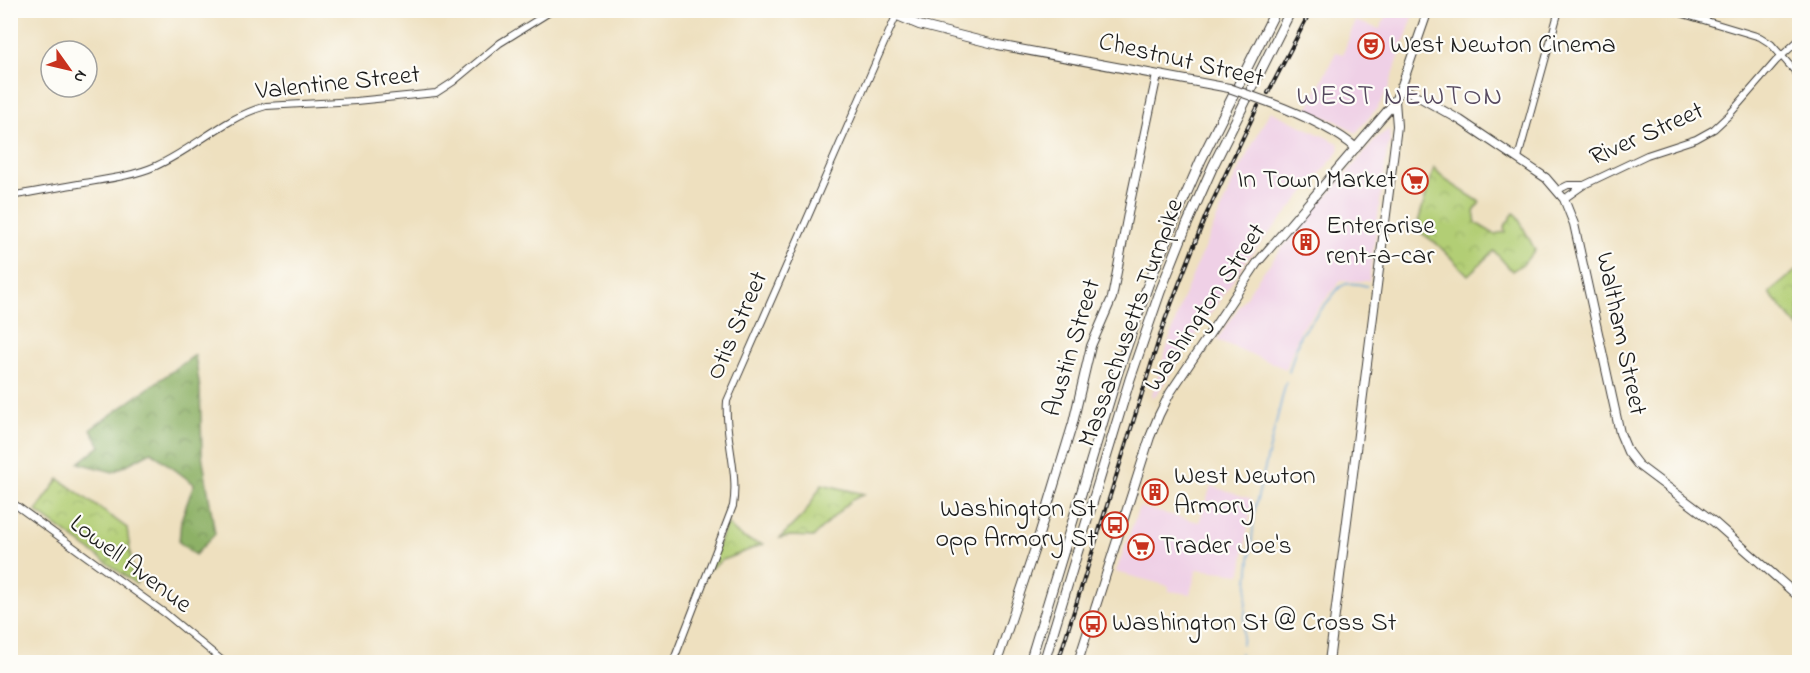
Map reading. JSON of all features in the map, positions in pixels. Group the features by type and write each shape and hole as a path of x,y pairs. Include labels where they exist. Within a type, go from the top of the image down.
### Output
{"highway":[{"name":"Massachusetts Turnpike","path":"1030,663 1118,372 1148,285 1201,160 1276,10"},
{"name":"Massachusetts Turnpike","path":"1044,663 1130,379 1160,292 1213,166 1291,10"}],"main road":[{"name":"Chestnut Street","path":"883,10 919,25 998,45 1229,88 1271,103 1345,139 1356,148"},
{"name":"Washington Street","path":"1078,663 1152,431 1165,403 1257,263 1395,101 1428,10"},
{"name":"Austin Street","path":"997,663 1073,423 1091,346 1112,298 1157,75"},
{"name":"Waltham Street","path":"1401,87 1450,114 1518,158 1546,178 1558,190 1564,199 1575,228 1620,433 1628,452 1641,468 1714,522 1800,597"},
{"path":"1329,663 1390,183 1397,121 1395,101"}],"street":[{"name":"Valentine Street","path":"10,196 143,171 174,156 232,120 266,106 356,101 436,93 507,38 553,10"},
{"path":"1518,158 1559,10"},
{"path":"1670,10 1757,35 1769,42 1800,77"},
{"name":"Otis Street","path":"673,663 733,506 735,485 727,420 727,401 896,16"},
{"name":"River Street","path":"1564,199 1584,185 1652,153 1709,133 1725,119 1781,56 1800,39"},
{"name":"River Street","path":"1558,190 1568,185 1584,185"},
{"name":"Lowell Avenue","path":"10,501 166,614 224,663"}],"shaded area":[{"path":"1388,11 1415,11 1387,92 1378,107 1356,133 1338,122 1307,110 1336,52 1343,54 1355,21 1380,29"},
{"path":"1270,111 1338,143 1340,148 1248,258 1156,395 1151,398 1182,300 1233,181"},
{"path":"1389,129 1390,144 1387,151 1369,281 1341,281 1300,330 1286,369 1217,340 1259,277 1283,247 1378,137"},
{"path":"1211,486 1252,499 1241,574 1197,569 1190,594 1169,591 1169,586 1116,572 1139,507 1199,522"}],"green space":[{"path":"1434,168 1447,181 1480,202 1474,212 1476,223 1494,234 1505,232 1504,227 1514,213 1516,214 1535,250 1524,263 1512,271 1494,251 1468,275 1438,245 1416,229"},
{"path":"1799,268 1799,328 1769,293"},
{"path":"195,355 200,389 202,454 215,534 195,555 179,542 181,520 194,484 151,452 113,472 79,463 100,446 91,429"},
{"path":"59,479 127,528 133,574 139,579 136,584 36,511"},
{"path":"822,484 864,494 850,501 813,537 780,538 805,513"},
{"path":"727,523 743,538 764,544 723,560 708,570"}],"waterway":[{"path":"1289,372 1300,335 1339,288 1349,284 1367,286"},
{"path":"1242,644 1255,508 1286,382"},
{"path":"1240,662 1241,653"}],"railway":[{"path":"1268,93 1311,10"},
{"path":"1058,662 1165,320 1206,215 1258,106"}],"place":[{"name":"West Newton Cinema","path":"1371,46"},
{"name":"In Town Market","path":"1415,181"},
{"name":"Enterprise rent-a-car","path":"1306,242"},
{"name":"West Newton Armory","path":"1155,492"},
{"name":"Washington St opp Armory St","path":"1115,525"},
{"name":"Trader Joe's","path":"1141,547"},
{"name":"Washington St @ Cross St","path":"1093,624"}],"district":[{"name":"WEST NEWTON","path":"1400,97"}]}
